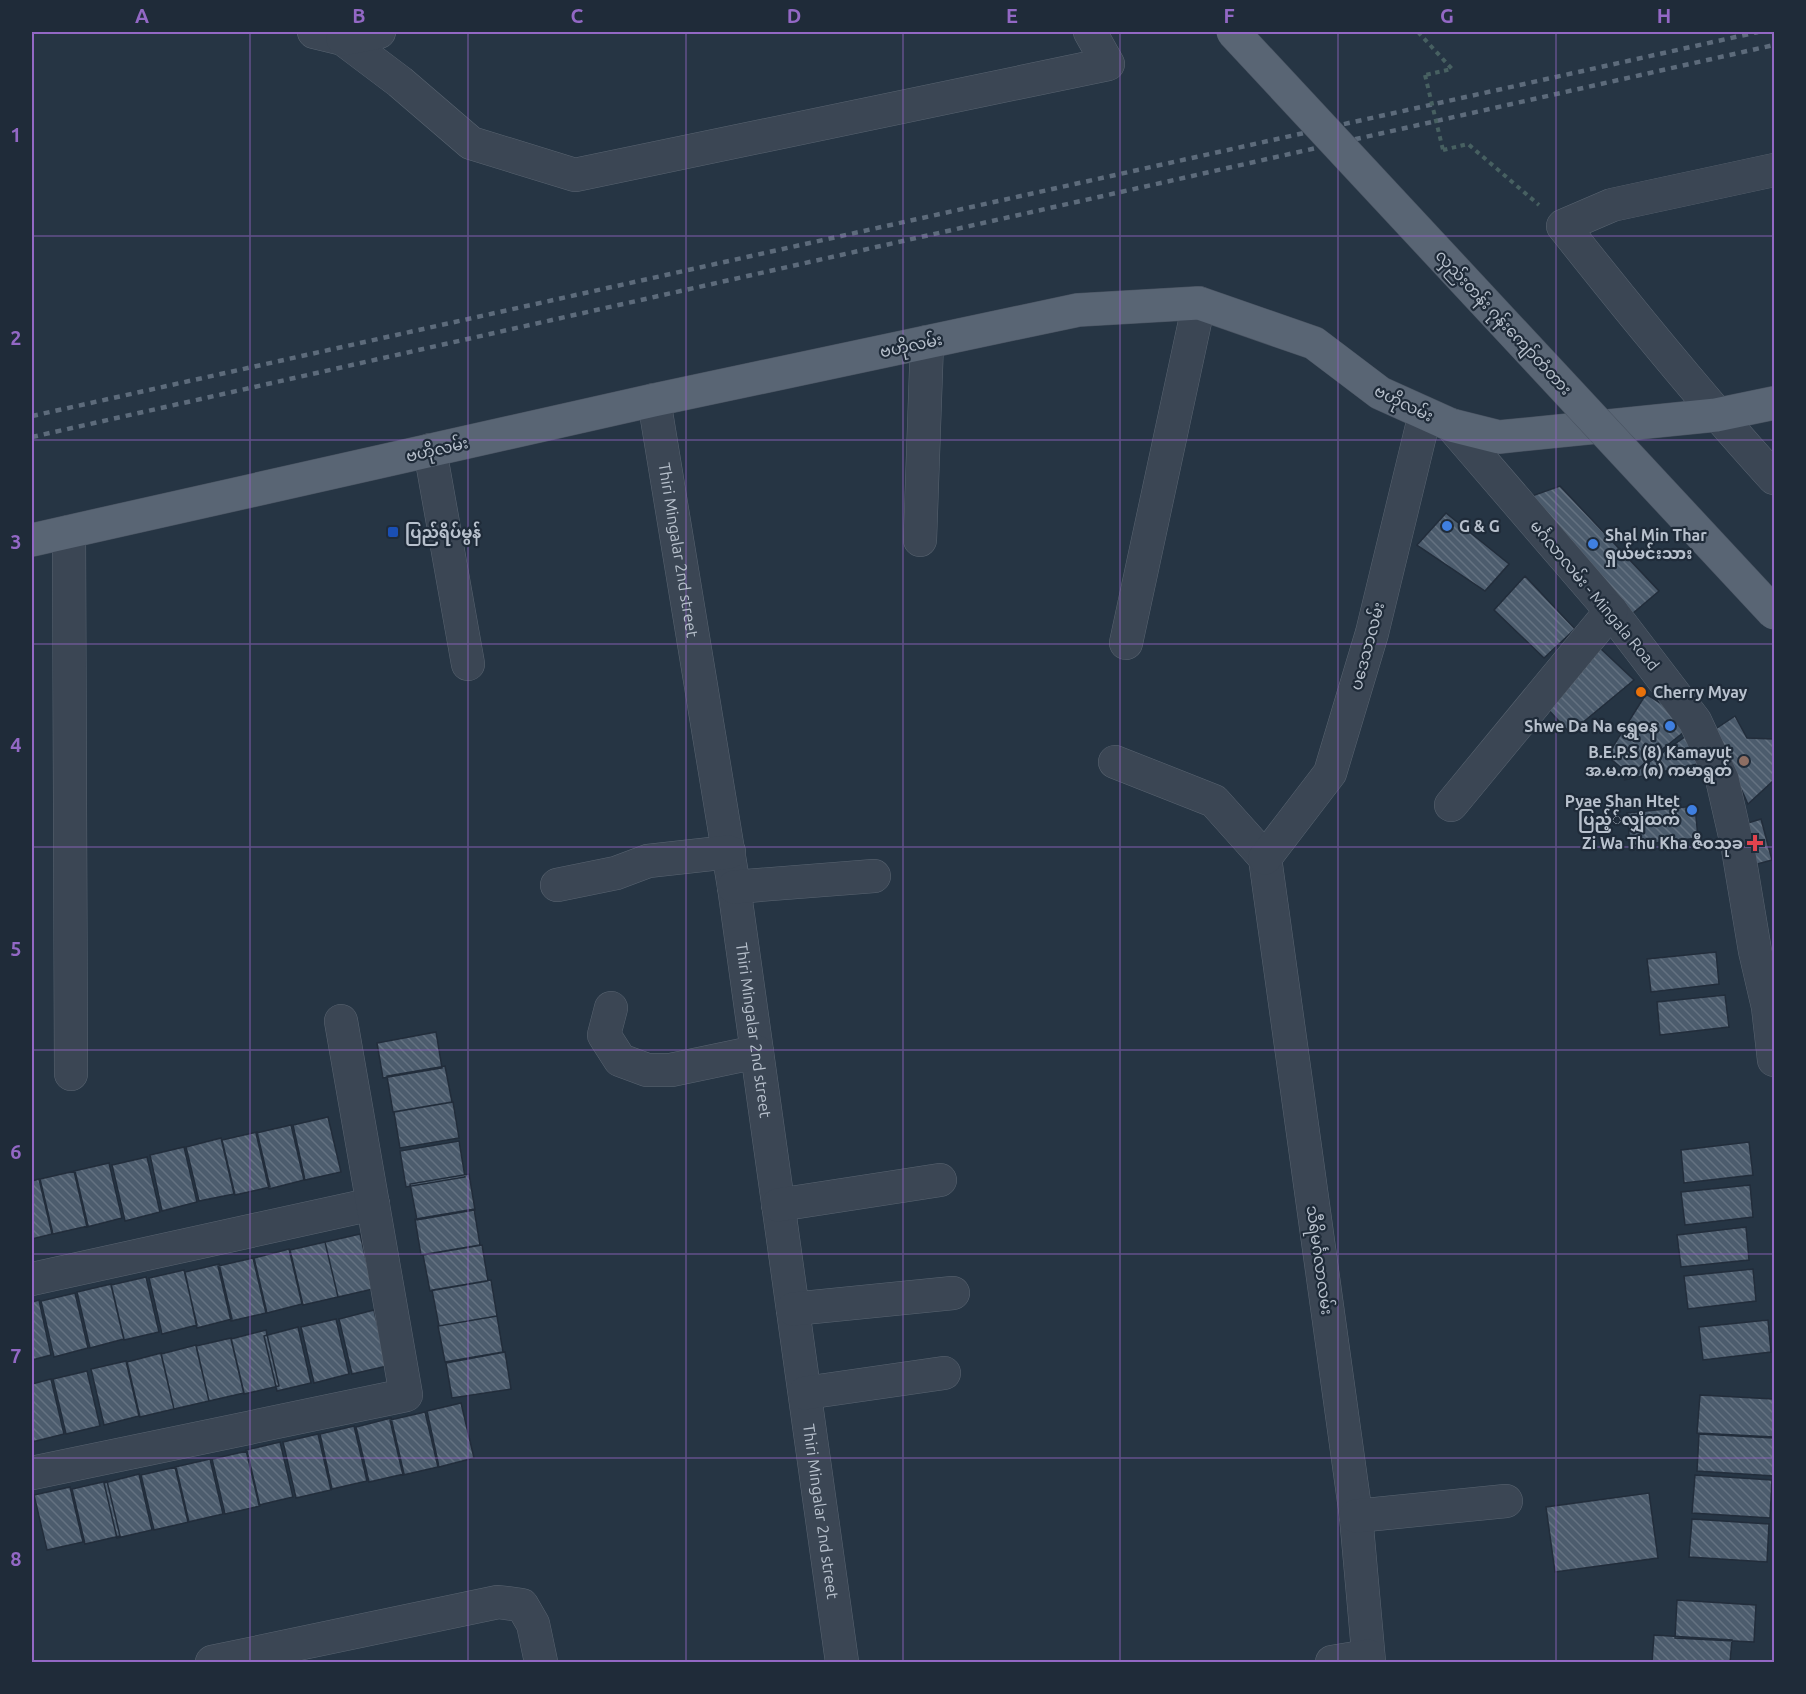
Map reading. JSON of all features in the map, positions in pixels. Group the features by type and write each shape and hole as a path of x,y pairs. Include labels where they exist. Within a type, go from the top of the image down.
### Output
{"main road":[{"name":"လှည်းတန်း ဂုန်းကျော်တံတား","path":"1233,32 1774,613"},
{"name":"ဗဟိုလမ်း","path":"32,540 654,400 1078,310 1199,303 1314,343 1380,393 1438,419 1499,437 1716,414 1774,403"}],"street":[{"path":"328,35 379,32"},
{"path":"328,35 399,82 471,143 575,176 1108,64 1090,32"},
{"path":"1774,170 1612,205 1563,226 1716,414 1774,478"},
{"path":"1126,643 1199,303"},
{"path":"920,540 927,342"},
{"name":"Thiri Mingalar 2nd street","path":"654,400 729,852 842,1662"},
{"name":"မင်္ဂလာလမ်း - Mingala Road","path":"1438,419 1611,611 1695,721 1722,779 1738,849 1755,951 1771,1006 1774,1059"},
{"name":"ပဒေသာလမ်း","path":"1265,858 1330,773 1438,419"},
{"path":"430,450 468,664"},
{"path":"69,532 71,1074"},
{"path":"1450,805 1611,611"},
{"path":"1115,762 1214,801 1265,858"},
{"path":"558,885 616,873 648,861 729,852"},
{"name":"သီရိမင်္ဂလာလမ်း","path":"1265,858 1356,1516 1368,1659"},
{"path":"734,887 874,876"},
{"path":"611,1008 604,1035 620,1060 647,1070 671,1070 757,1052"},
{"path":"32,1473 406,1395 341,1021"},
{"path":"778,1205 940,1180"},
{"path":"32,1279 373,1204"},
{"path":"793,1309 953,1293"},
{"path":"804,1393 944,1373"},
{"path":"1356,1516 1506,1501"},
{"path":"212,1662 498,1602 522,1605 533,1624 541,1662"},
{"path":"1332,1662 1368,1659"}],"path":[{"path":"1418,32 1452,69 1425,75 1443,150 1468,144 1563,226"}],"building":[{"name":"Shal Min Thar ရှယ်မင်းသား","path":"1560,486 1659,591 1632,614 1529,497"},
{"path":"1446,513 1509,564 1485,591 1417,545"},
{"path":"1525,576 1575,629 1544,658 1494,610"},
{"path":"1600,648 1634,680 1570,733 1544,705"},
{"path":"1646,694 1694,724 1630,775 1607,756"},
{"name":"B.E.P.S (8) Kamayut အ.မ.က (၈) ကမာရွတ်","path":"1735,716 1747,738 1774,739 1774,780 1748,804 1714,730"},
{"path":"1689,734 1698,764 1624,780"},
{"path":"1695,806 1698,838 1630,846 1627,813"},
{"name":"Zi Wa Thu Kha ဇီဝသုခ","path":"1761,819 1772,860 1750,866 1738,826"},
{"path":"1716,952 1719,984 1651,992 1647,959"},
{"path":"1725,995 1729,1027 1660,1035 1657,1002"},
{"path":"436,1032 442,1068 383,1078 377,1043"},
{"path":"445,1066 452,1102 393,1112 387,1076"},
{"path":"453,1102 459,1138 400,1148 394,1112"},
{"path":"328,1117 341,1172 305,1180 293,1125"},
{"path":"291,1125 304,1180 269,1189 256,1133"},
{"path":"257,1132 270,1187 235,1195 222,1140"},
{"path":"221,1138 234,1194 199,1201 186,1147"},
{"path":"459,1141 465,1177 406,1187 400,1151"},
{"path":"1749,1142 1753,1175 1684,1183 1681,1150"},
{"path":"184,1147 197,1202 162,1211 150,1155"},
{"path":"147,1157 160,1212 125,1221 112,1165"},
{"path":"109,1163 122,1218 87,1227 74,1171"},
{"path":"75,1171 88,1226 53,1234 40,1179"},
{"path":"469,1174 475,1210 417,1220 410,1184"},
{"path":"39,1179 52,1234 32,1239 32,1181"},
{"path":"1750,1185 1753,1217 1685,1225 1681,1192"},
{"path":"474,1209 480,1245 421,1255 415,1219"},
{"path":"1746,1227 1749,1260 1681,1267 1677,1235"},
{"path":"360,1234 373,1289 338,1297 325,1242"},
{"path":"325,1242 338,1297 303,1305 290,1250"},
{"path":"482,1245 488,1281 430,1291 423,1255"},
{"path":"289,1249 302,1304 267,1313 254,1258"},
{"path":"253,1258 266,1313 231,1321 218,1266"},
{"path":"219,1264 232,1319 197,1328 185,1272"},
{"path":"1753,1269 1756,1301 1688,1309 1684,1276"},
{"path":"184,1270 197,1325 162,1334 149,1278"},
{"path":"146,1277 159,1332 124,1340 111,1285"},
{"path":"491,1280 497,1316 439,1326 432,1290"},
{"path":"111,1284 124,1339 90,1348 77,1292"},
{"path":"75,1293 88,1348 54,1357 41,1301"},
{"path":"39,1300 51,1355 32,1360 32,1302"},
{"path":"374,1310 387,1366 352,1374 339,1319"},
{"path":"497,1316 503,1352 445,1362 438,1326"},
{"path":"336,1319 349,1374 314,1383 301,1327"},
{"path":"1768,1320 1771,1352 1703,1360 1699,1327"},
{"path":"298,1327 311,1383 277,1391 264,1336"},
{"path":"266,1330 279,1386 244,1394 231,1339"},
{"path":"231,1338 244,1393 209,1401 196,1346"},
{"path":"196,1345 209,1401 174,1409 161,1354"},
{"path":"505,1352 511,1389 452,1398 446,1363"},
{"path":"161,1353 174,1409 140,1417 127,1362"},
{"path":"126,1361 139,1416 104,1425 91,1369"},
{"path":"87,1371 100,1426 66,1434 53,1379"},
{"path":"51,1379 64,1434 32,1442 32,1384"},
{"path":"1700,1395 1774,1399 1774,1437 1697,1433"},
{"path":"461,1403 474,1458 439,1467 427,1411"},
{"path":"425,1412 438,1467 403,1475 390,1420"},
{"path":"391,1418 404,1474 369,1482 356,1427"},
{"path":"354,1426 367,1481 332,1489 320,1434"},
{"path":"318,1434 331,1490 296,1498 283,1442"},
{"path":"1699,1434 1774,1438 1774,1476 1697,1471"},
{"path":"280,1442 293,1497 259,1505 246,1450"},
{"path":"247,1451 260,1506 225,1514 212,1459"},
{"path":"210,1459 223,1514 188,1522 175,1467"},
{"path":"176,1467 189,1522 154,1530 141,1475"},
{"path":"139,1474 152,1530 117,1538 104,1483"},
{"path":"1695,1475 1772,1480 1770,1518 1692,1513"},
{"path":"107,1481 120,1536 85,1544 72,1489"},
{"path":"70,1487 83,1542 47,1550 34,1495"},
{"path":"1649,1493 1658,1558 1555,1572 1546,1507"},
{"path":"1692,1519 1769,1524 1767,1562 1689,1557"},
{"path":"1677,1600 1756,1605 1754,1642 1675,1638"},
{"path":"1654,1635 1732,1640 1730,1662 1652,1662"}],"railway":[{"path":"32,416 1758,32"},
{"path":"32,437 1774,45"}],"place":[{"name":"G & G","path":"1447,526"},
{"name":"ပြည်ရိပ်မွန်","path":"393,532"},
{"name":"Shal Min Thar ရှယ်မင်းသား","path":"1593,544"},
{"name":"Cherry Myay","path":"1641,692"},
{"name":"Shwe Da Na ရွှေဓန","path":"1670,726"},
{"name":"B.E.P.S (8) Kamayut အ.မ.က (၈) ကမာရွတ်","path":"1744,761"},
{"name":"Pyae Shan Htet ပြည့််လျှံထက်","path":"1692,810"},
{"name":"Zi Wa Thu Kha ဇီဝသုခ","path":"1755,843"}]}
